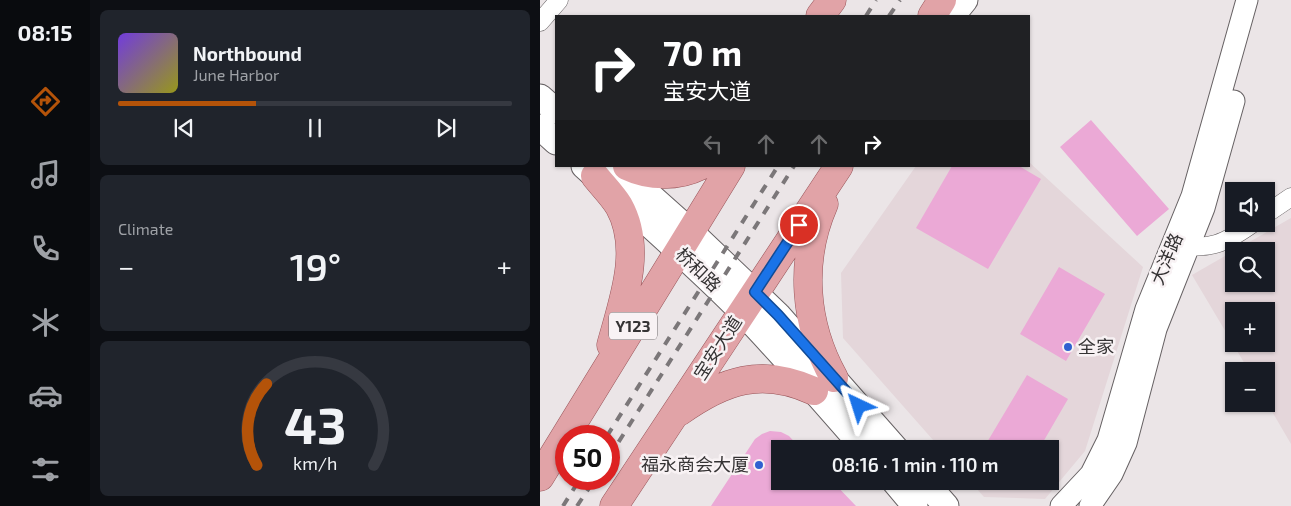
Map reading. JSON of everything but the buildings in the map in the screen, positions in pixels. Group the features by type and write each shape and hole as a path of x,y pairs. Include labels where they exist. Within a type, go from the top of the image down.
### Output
{"main road":[{"path":"933,15 942,0"},
{"path":"953,15 965,0"},
{"path":"540,97 555,111"},
{"path":"540,127 555,141"},
{"path":"631,167 650,173 666,175 682,173 697,167"},
{"path":"685,242 730,167"},
{"name":"宝安大道","path":"614,506 839,167"},
{"path":"672,418 710,393 741,381 776,378 794,382 824,384 809,308 808,270 816,222 840,167"},
{"path":"598,170 618,204 630,237 627,281 603,373"},
{"name":"桥和路","path":"598,170 638,213 685,242 748,302 778,315 859,440"},
{"name":"Y123","path":"540,452 587,400 685,242"},
{"name":"桥和路","path":"824,384 886,440"},
{"path":"540,477 587,400"},
{"path":"626,506 652,449"},
{"path":"902,490 915,506"},
{"path":"932,490 946,506"}],"street":[{"path":"540,22 559,0"},
{"name":"大洋路","path":"1090,506 1112,474 1126,443 1247,0"},
{"name":"大洋路","path":"1062,506 1091,474 1108,440 1146,309 1181,245 1204,208 1262,0"},
{"path":"1275,208 1291,197"},
{"path":"1181,245 1208,247 1218,245 1239,232"}],"shaded area":[{"path":"1030,163 1143,267 1085,451 1059,482 1059,440 933,440 843,338 841,273 915,167 1030,167"},
{"path":"1291,218 1291,444 1272,412 1275,412 1275,362 1244,362 1238,352 1275,352 1275,302 1225,302 1225,331 1192,275 1225,256 1225,292 1275,292 1275,242 1249,242 1267,232 1275,232 1275,227"},
{"path":"978,490 1052,490 1045,499 984,497"}],"railway":[{"path":"867,15 876,0"},
{"path":"890,15 900,0"},
{"path":"614,425 777,167"},
{"path":"620,440 793,167"},
{"path":"563,506 573,490"},
{"path":"577,506 588,490"}],"place":[{"name":"全家","path":"1068,347"},
{"name":"福永商会大厦","path":"759,465"}],"route":[{"path":"799,225 755,292 859,406"}]}
